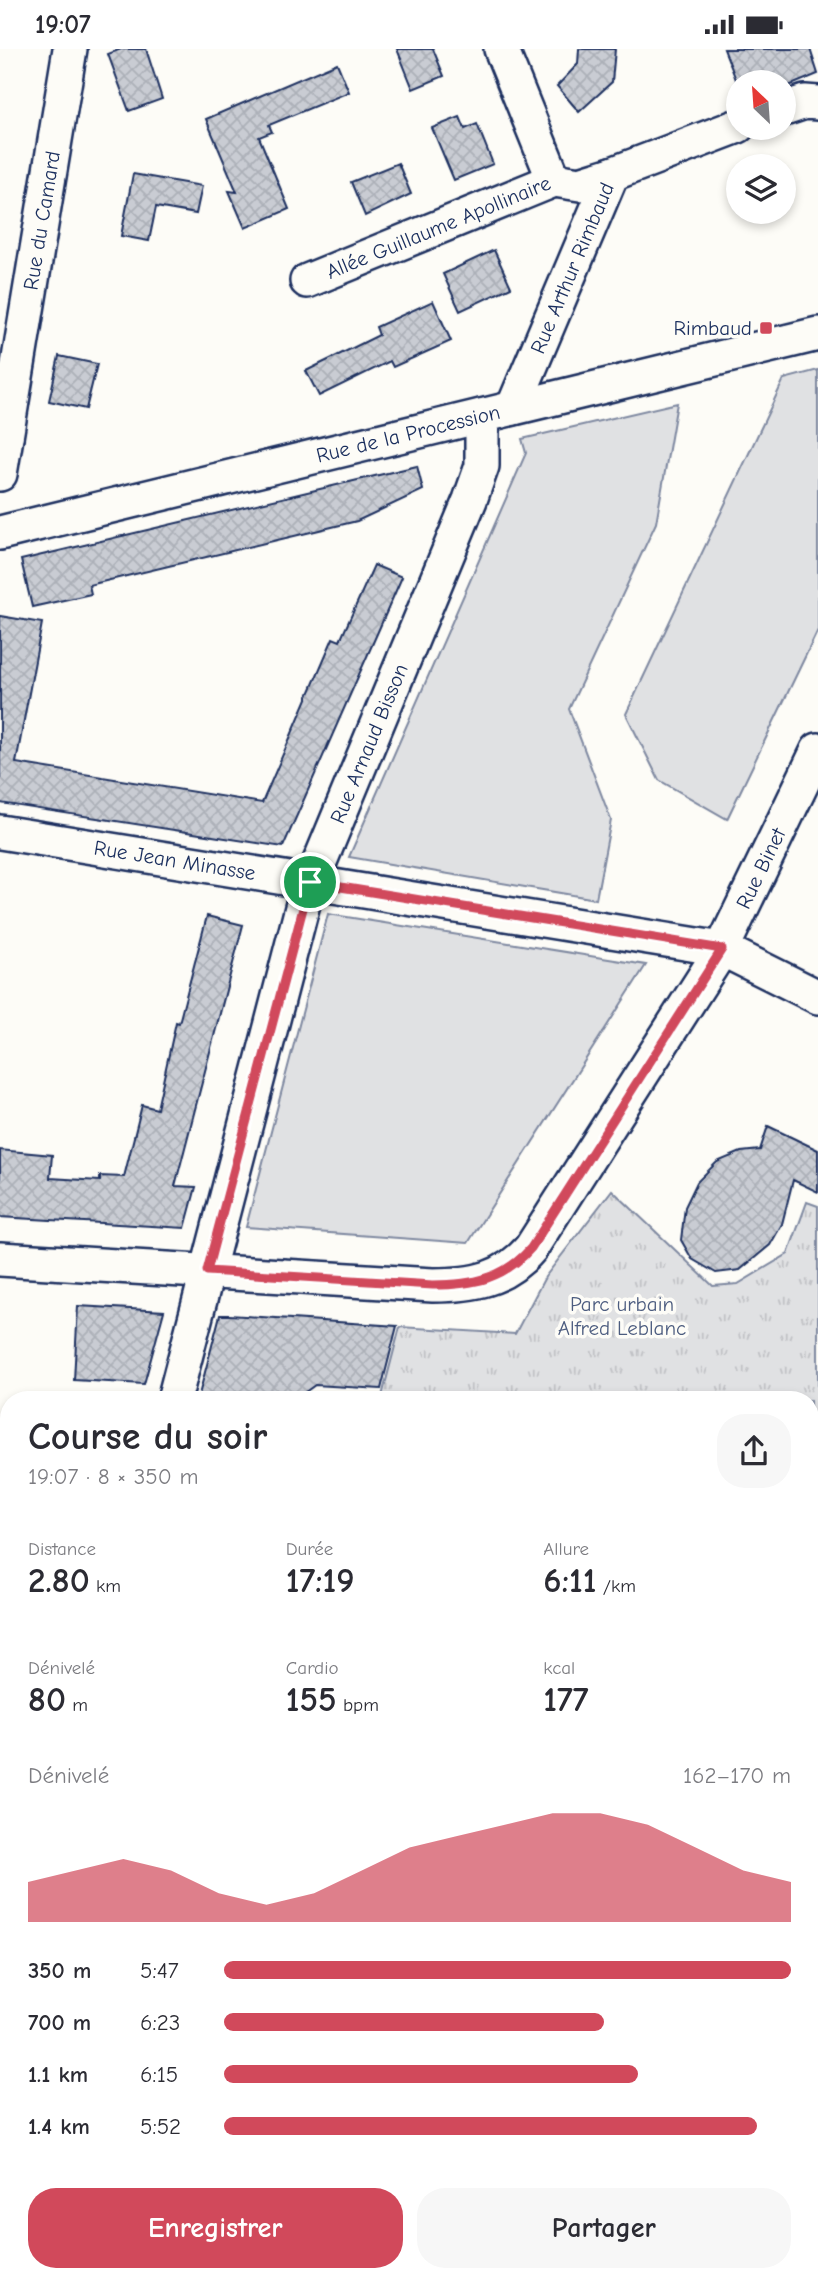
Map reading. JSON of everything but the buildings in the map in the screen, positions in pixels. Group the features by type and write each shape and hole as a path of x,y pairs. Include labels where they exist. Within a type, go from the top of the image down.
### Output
{"street":[{"name":"Rue du Camard","path":"0,474 70,49"},
{"path":"501,49 554,180"},
{"path":"796,105 805,102 818,103"},
{"name":"Rue Arthur Rimbaud","path":"498,412 612,174 726,131"},
{"name":"Allée Guillaume Apollinaire","path":"307,281 554,180 580,184 612,174"},
{"name":"Rue de la Procession","path":"0,533 818,334"},
{"name":"Rue Arnaud Bisson","path":"176,1391 310,882 470,500 498,412"},
{"name":"Rue Binet","path":"0,1259 453,1285 483,1281 510,1268 526,1254 543,1230 722,949 818,750"},
{"name":"Rue Jean Minasse","path":"0,832 722,949 818,997"}],"green space":[{"path":"818,370 818,630 727,819 659,780 626,714 784,379"},
{"path":"677,403 656,523 569,709 611,820 596,899 349,857 526,453 522,439"},
{"path":"328,914 646,965 468,1243 246,1227"},
{"name":"Parc urbain Alfred Leblanc","path":"612,1190 713,1286 738,1284 788,1254 807,1202 818,1206 818,1391 383,1391 400,1327 515,1334 545,1277"}],"place":[{"name":"Rimbaud","path":"766,328"}],"route":[{"path":"310,882 722,949 531,1248 521,1260 497,1276 468,1284 433,1285 207,1271 310,882"}]}
